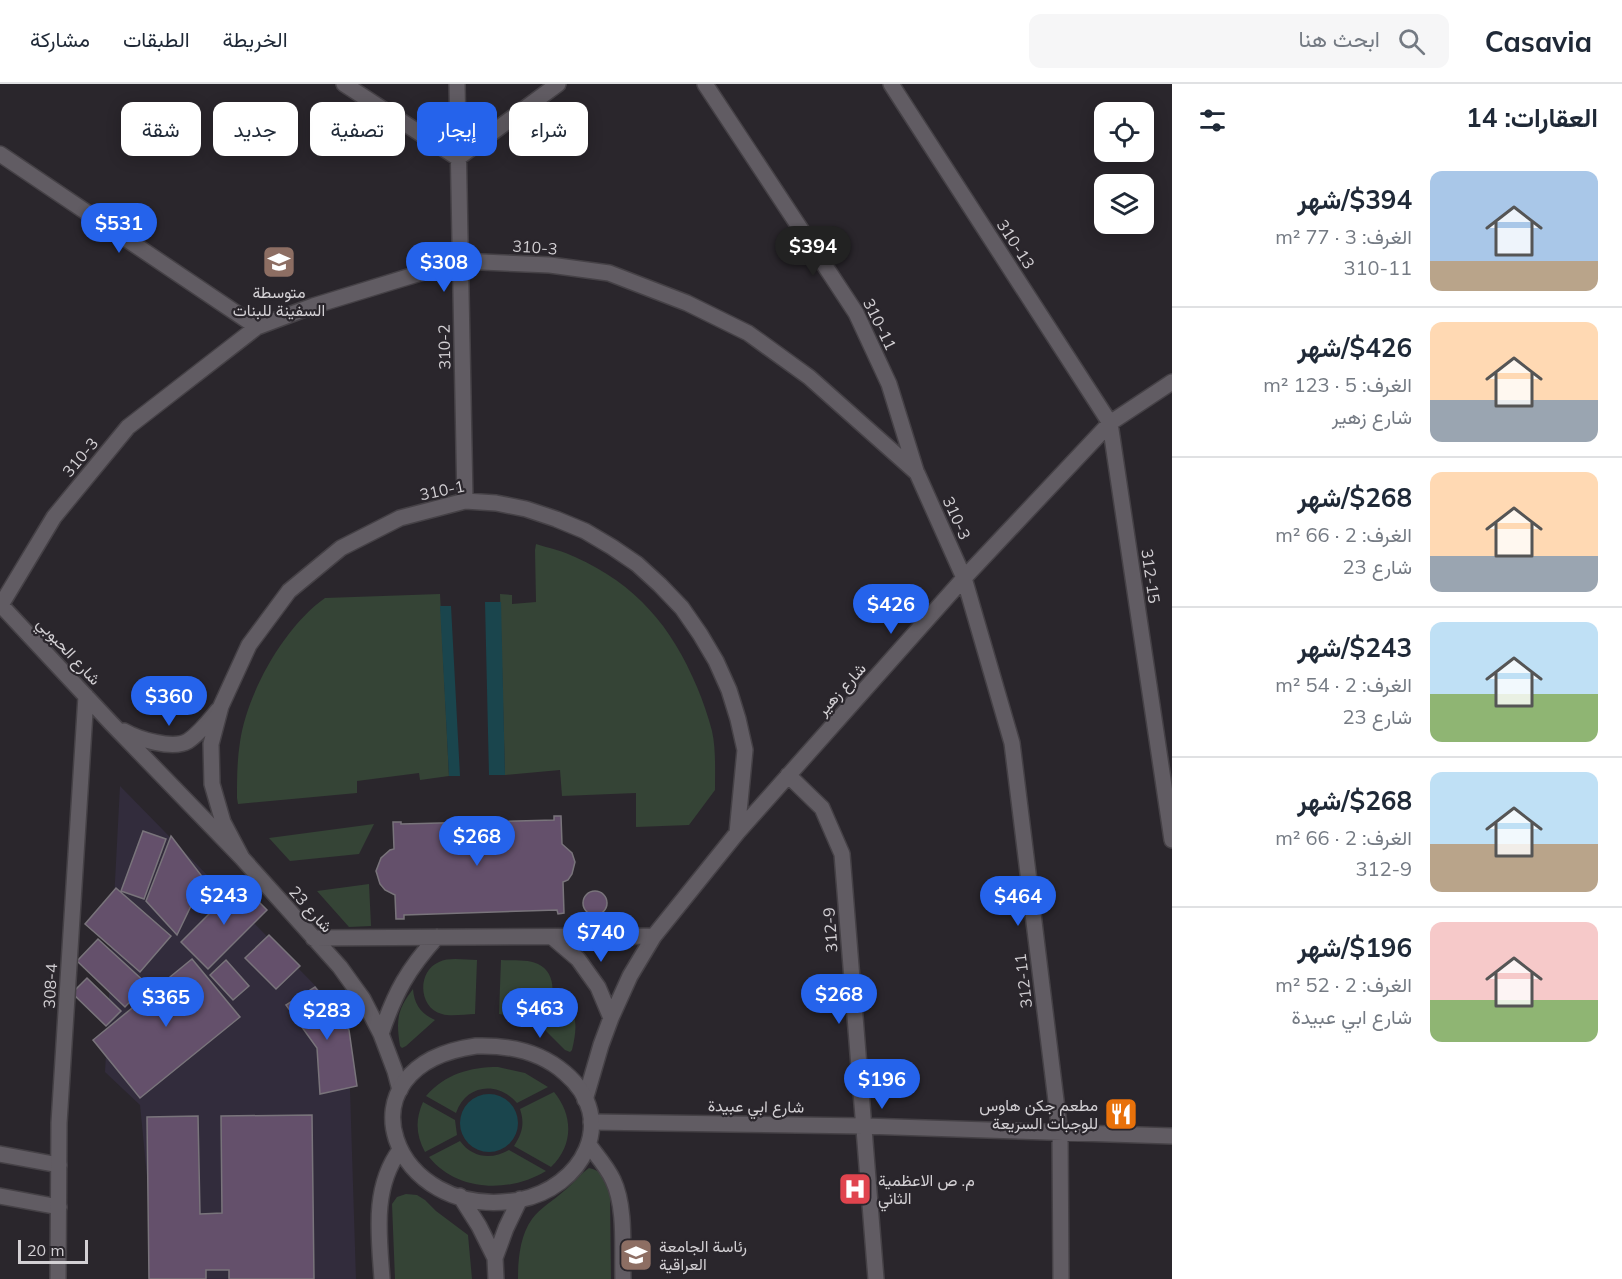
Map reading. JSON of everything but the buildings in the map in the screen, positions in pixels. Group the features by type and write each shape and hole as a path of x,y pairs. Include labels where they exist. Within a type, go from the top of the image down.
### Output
{"street":[{"path":"344,84 458,159 558,84"},
{"name":"310-2","path":"456,84 465,501"},
{"name":"310-11","path":"705,84 856,313 889,384 917,473"},
{"name":"310-13","path":"891,84 1110,423"},
{"path":"0,154 257,327"},
{"name":"310-3","path":"1,605 54,517 128,427 257,327 313,306 460,261 550,264 609,273 687,303 748,333 809,377 917,473 964,578"},
{"name":"شارع زهير","path":"585,1100 611,1018 630,976 654,936 736,833 964,578 1110,423 1172,382"},
{"name":"312-15","path":"1110,423 1172,840"},
{"name":"310-1","path":"242,858 223,822 212,784 211,744 221,706 249,645 289,591 341,548 400,518 465,501 496,503 526,509 585,531 637,564 682,608 716,661 729,690 738,719 745,750 736,833"},
{"name":"312-11","path":"964,578 1012,743 1060,1133 1061,1279"},
{"name":"شارع الحبوبي","path":"1,605 111,723"},
{"name":"308-4","path":"58,1279 60,1112 86,696"},
{"path":"111,723 133,736 152,742 186,743 201,731 221,706"},
{"name":"شارع 23","path":"111,723 242,858 346,975 363,999 381,1034 400,1090"},
{"name":"312-9","path":"788,775 822,808 842,854 876,1279"},
{"path":"313,938 654,936"},
{"path":"381,1034 402,982 418,958 437,937"},
{"path":"552,937 578,959 598,987 611,1018"},
{"path":"476,1046 500,1046 524,1051 555,1066 573,1081 585,1100 591,1122 589,1145 579,1165 562,1181 542,1193 520,1199 484,1201 438,1188 411,1166 394,1137 393,1114 400,1090 412,1073 421,1066 452,1050 476,1046"},
{"name":"شارع ابي عبيدة","path":"591,1122 864,1126 1172,1136"},
{"path":"589,1145 605,1166 621,1201 622,1279"},
{"path":"382,1279 378,1223 381,1192 400,1150"},
{"path":"0,1154 59,1166"},
{"path":"460,1196 495,1258"},
{"path":"0,1197 59,1207"},
{"path":"496,1279 495,1258 520,1199"}],"shaded area":[{"path":"120,786 342,1013 349,1058 356,1279 157,1279 140,1105 105,1072"}],"green space":[{"path":"536,544 566,553 597,568 634,594 663,627 687,665 712,731 715,768 715,790 689,825 636,827 636,793 562,796 560,770 505,775 500,594 512,595 512,604 536,602"},
{"path":"440,594 449,776 420,780 419,773 357,781 357,793 238,804 239,749 250,703 270,662 295,626 325,598"},
{"path":"374,824 359,854 290,861 269,838"},
{"path":"369,884 371,926 349,927 317,891"},
{"path":"447,960 477,960 475,1014 442,1014 428,1005 423,989 427,973 432,967"},
{"path":"501,960 530,961 545,969 550,976 552,992 546,1007 540,1013 524,1017 499,1014"},
{"path":"413,989 419,1008 435,1020 402,1048 399,1037 399,1016"},
{"path":"562,992 571,1007 575,1020 574,1041 570,1052 565,1050 538,1023 554,1011"},
{"path":"498,1067 525,1073 548,1087 517,1103 501,1091 483,1089 475,1091 467,1096 456,1113 426,1096 441,1082 459,1073 478,1068"},
{"path":"554,1092 565,1110 568,1130 564,1149 551,1167 514,1146 522,1129 520,1109"},
{"path":"423,1102 455,1120 457,1135 425,1152 418,1127"},
{"path":"460,1141 470,1151 483,1156 496,1155 509,1150 546,1171 516,1183 484,1185 469,1183 441,1169 429,1157"},
{"path":"589,1168 594,1169 603,1177 610,1193 611,1279 518,1279 520,1248 532,1219"},
{"path":"406,1194 417,1195 425,1200 468,1235 472,1279 395,1279 392,1204 397,1197"}],"water":[{"path":"485,602 501,602 505,775 489,775"},
{"path":"440,606 451,606 460,776 449,776"},
{"path":"483,1094 495,1094 510,1102 518,1117 518,1129 510,1144 495,1152 483,1152 468,1144 460,1129 460,1117 468,1102"}],"place":[{"name":"متوسطة السفينة للبنات","path":"279,262"},
{"name":"مطعم جكن هاوس للوجبات السريعة","path":"1121,1114"},
{"name":"م. ص الاعظمية الثاني","path":"855,1189"},
{"name":"رئاسة الجامعة العراقية","path":"636,1255"}]}
